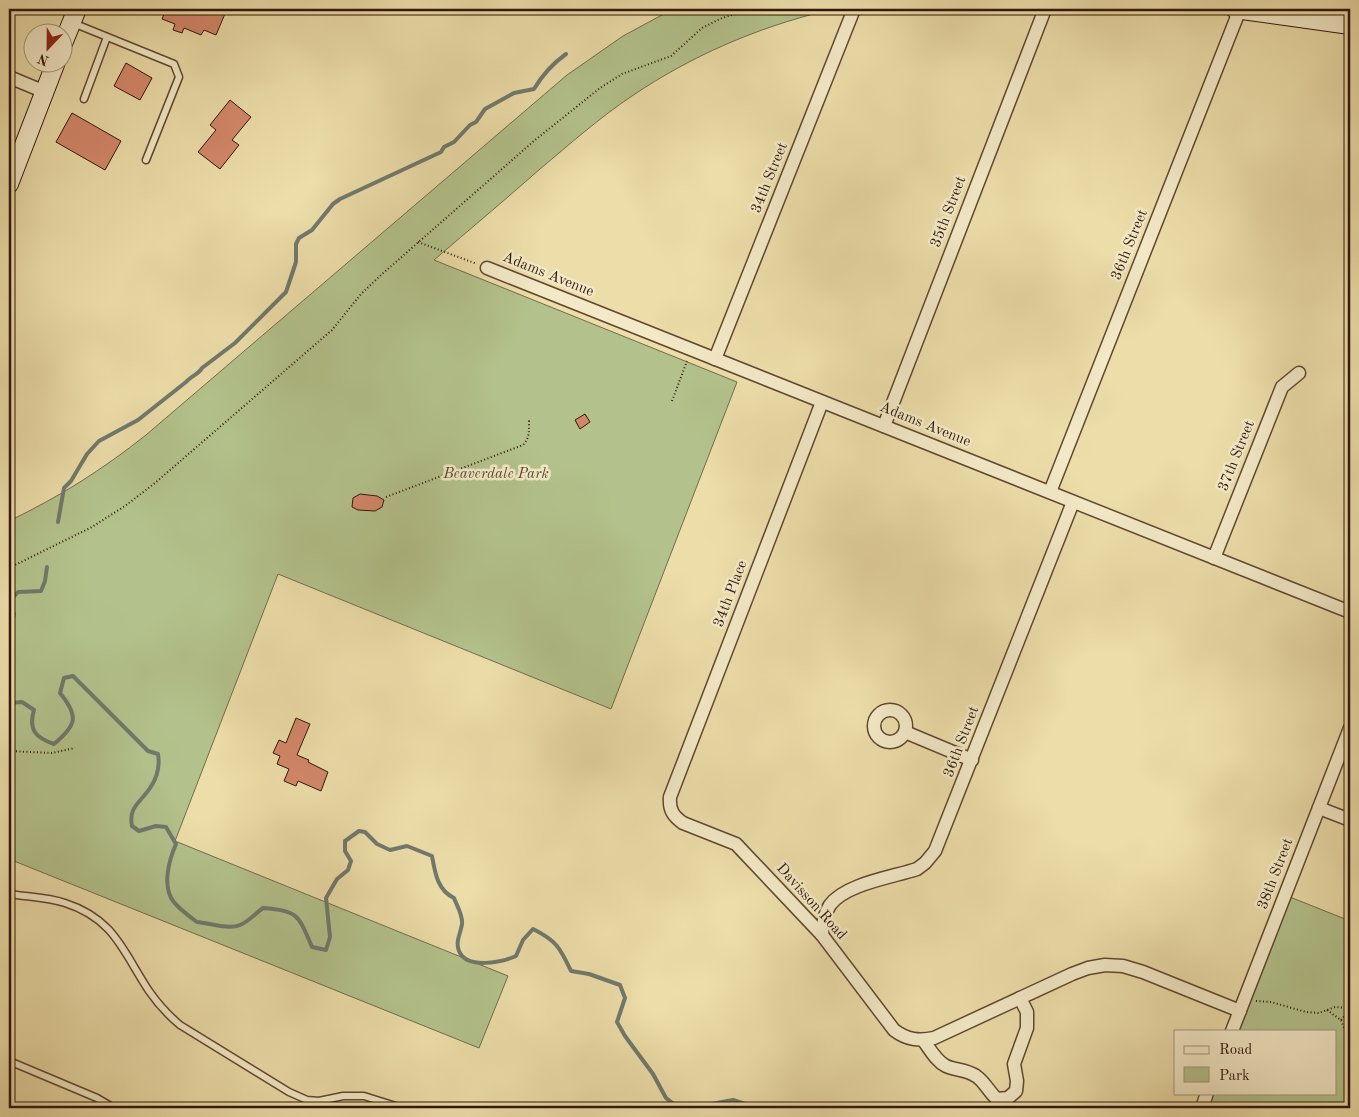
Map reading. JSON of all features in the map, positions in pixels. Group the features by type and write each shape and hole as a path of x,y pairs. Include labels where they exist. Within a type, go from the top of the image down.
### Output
{"street":[{"name":"34th Street","path":"715,359 854,9"},
{"name":"35th Street","path":"884,426 1046,9"},
{"path":"1238,9 1350,25"},
{"name":"36th Street","path":"1050,492 1238,9"},
{"path":"9,184 52,72"},
{"path":"9,77 45,92"},
{"name":"Adams Avenue","path":"487,268 1350,612"},
{"name":"37th Street","path":"1214,558 1282,387 1299,373"},
{"name":"34th Place","path":"670,797 822,402"},
{"name":"36th Street","path":"822,935 824,917 830,904 840,894 853,888 916,869 925,863 936,851 1073,502"},
{"name":"38th Street","path":"1232,1030 1350,728"},
{"path":"905,732 972,760"},
{"name":"Davisson Road","path":"670,797 669,804 672,812 683,823 736,844 822,935 894,1030 912,1039 923,1040"},
{"path":"1319,808 1350,820"},
{"path":"1020,998 1027,1012 1026,1028 1014,1064 1017,1081 1016,1091 1008,1098 997,1098 989,1092 976,1075 960,1068 947,1067 936,1057 923,1040 934,1038 1020,998 1088,968 1105,965 1123,966 1143,972 1240,1011"},
{"path":"1202,1108 1208,1094"}],"lane":[{"path":"74,16 107,37 174,64 179,77 146,160"},
{"path":"84,99 107,37"},
{"path":"9,894 65,902 84,910 104,924 118,939 150,992 165,1011 180,1025 289,1092 308,1100 319,1101 343,1096 364,1096 402,1108"},
{"path":"9,1061 97,1098 114,1108"}],"path":[{"path":"9,568 92,527 125,506 155,483 332,330 361,294 418,242 535,140 600,88 622,74 671,56 702,28 722,18 753,9"},
{"path":"418,242 487,268"},
{"path":"672,401 692,350"},
{"path":"386,497 523,446 529,432 529,420"},
{"path":"9,751 52,753 75,748"},
{"path":"1245,997 1254,1001 1278,1004 1306,1012 1319,1012 1335,1007 1350,1009"},
{"path":"1341,1020 1350,1009"},
{"path":"1327,1010 1341,1020 1350,1039"}],"green space":[{"name":"Beaverdale Park","path":"673,9 819,9 825,11 749,35 701,56 654,82 620,104 585,131 434,260 737,382 611,709 278,574 175,841 508,976 479,1048 9,859 9,521 80,482 130,448 567,75 623,36"},
{"path":"1285,895 1350,921 1350,1108 1202,1108 1207,1094 1336,1094 1336,1030 1232,1030"}],"building":[{"path":"166,9 227,9 216,35 204,30 201,35 184,28 182,33 173,30 175,24 162,19"},
{"path":"126,63 152,78 140,100 114,86"},
{"path":"230,100 251,117 232,140 239,145 220,169 198,152 216,130 210,125"},
{"path":"72,113 121,141 105,170 56,142"},
{"path":"585,414 590,422 580,429 575,420"},
{"path":"360,494 377,496 384,500 382,507 375,511 358,510 352,507 353,498"},
{"path":"296,718 310,724 297,755 328,772 321,791 298,781 296,786 284,781 289,769 277,764 280,756 273,753 279,740 286,743"}],"waterway":[{"path":"58,522 64,488 71,481 87,454 99,441 138,420 235,343 286,292 296,262 296,244 299,238 312,230 333,204 441,152 444,147 454,142 470,125 476,122 485,109 514,93 534,89 548,70 566,54"},
{"path":"9,602 18,592 41,591 47,567"},
{"path":"9,603 14,614 9,635"},
{"path":"9,703 22,702 34,710 32,723 35,732 42,739 54,744 71,726 73,720 73,714 60,693 64,678 73,676 148,751 158,754 159,763 156,776 150,788 134,809 131,819 132,826 139,831 156,826 166,827 176,844 171,857 167,880 170,895 178,907 197,922 225,927 235,926 246,922 263,908 283,911 290,913 300,921 312,947 326,950 330,937 326,898 337,879 348,870 351,861 345,851 345,841 359,831 365,832 377,844 390,850 407,846 432,856 440,885 448,895 454,898 461,914 462,924 458,944 459,951 463,957 469,961 485,963 516,956 523,940 533,929 553,941 564,956 571,971 589,974 620,985 625,998 617,1022 653,1074 666,1098 675,1105 701,1106 733,1100 757,1108"}]}
